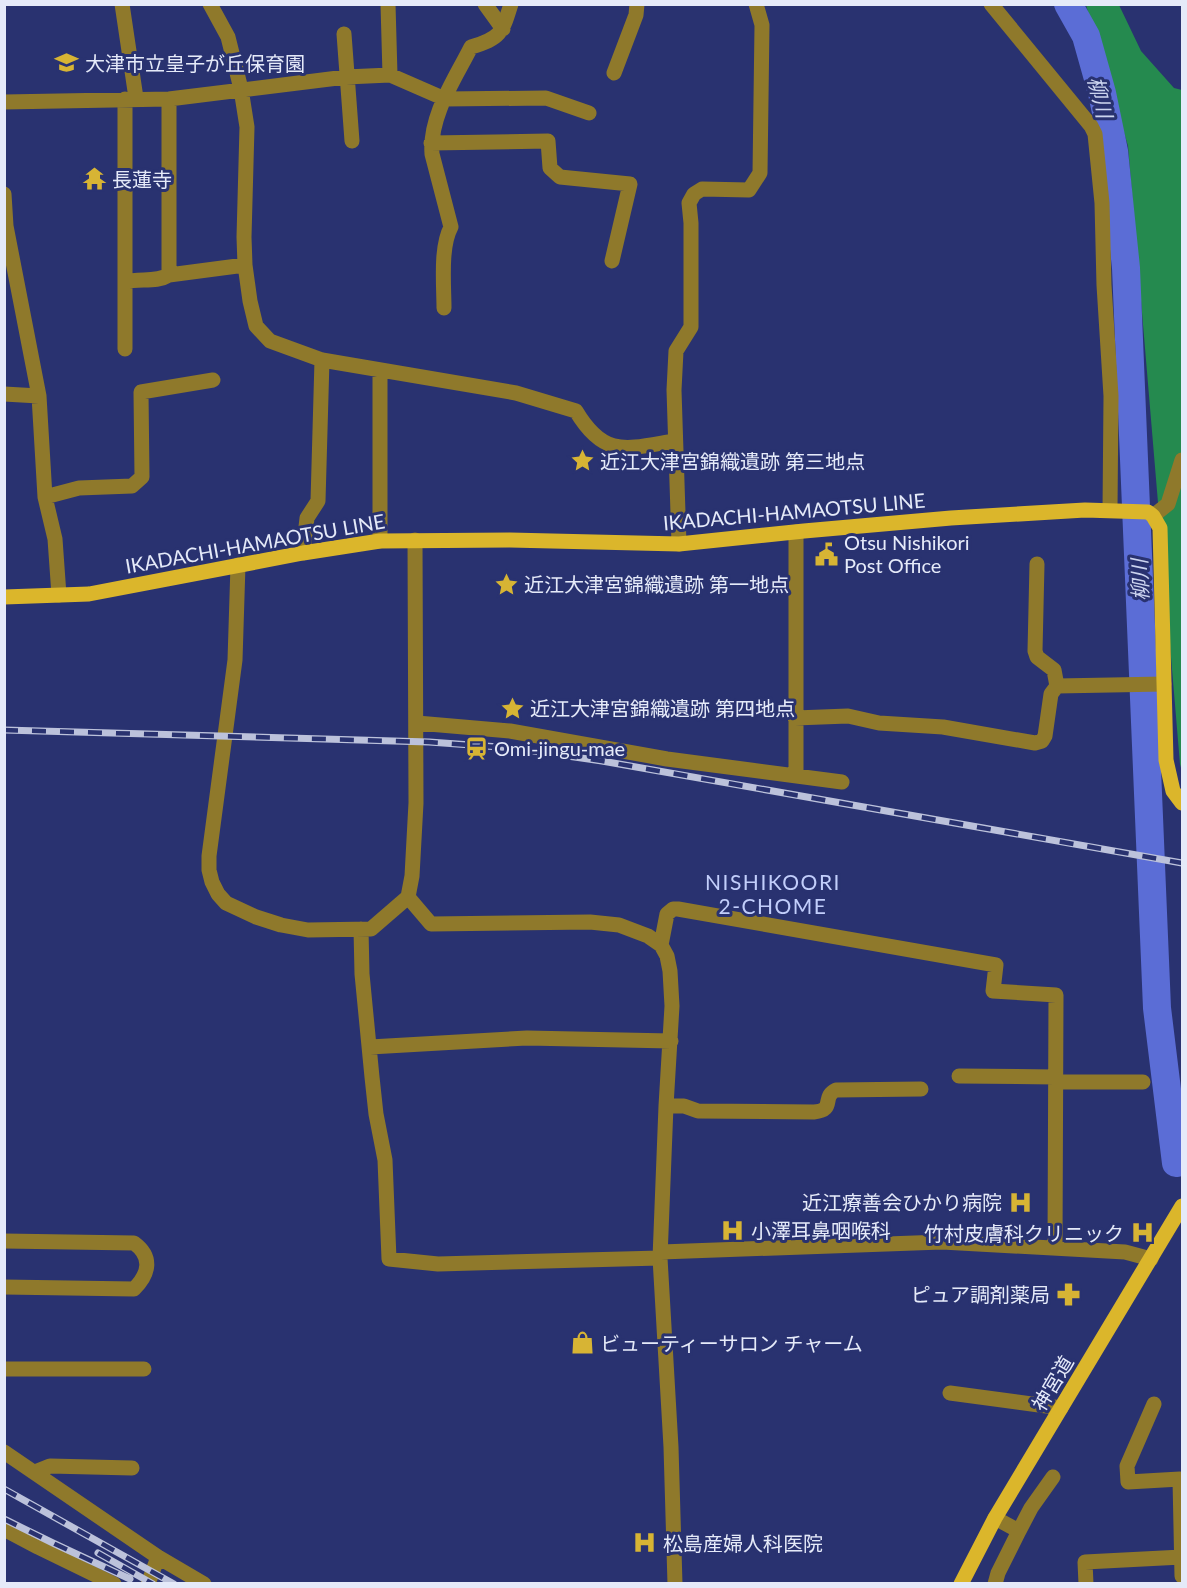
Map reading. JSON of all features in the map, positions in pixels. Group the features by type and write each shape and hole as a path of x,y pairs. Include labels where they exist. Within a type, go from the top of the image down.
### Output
{"main road":[{"name":"IKADACHI-HAMAOTSU LINE","path":"4,597 89,594 303,553 380,541 510,540 679,544 951,518 1117,510 1148,513"},
{"path":"1148,513 1160,528 1159,684 1166,760 1173,791 1182,803"},
{"name":"神宮道","path":"961,1584 995,1518 1182,1206"}],"street":[{"path":"122,4 130,99 125,349"},
{"path":"210,4 228,37 241,89 247,127 245,265 256,326 270,341 322,360 516,393 576,411 595,437 615,447 674,441"},
{"path":"388,4 390,75"},
{"path":"485,4 503,29"},
{"path":"444,308 444,264 447,234 451,228 432,154 431,143 434,127 471,47 491,41 503,29 511,4"},
{"path":"614,73 636,15 637,4"},
{"path":"679,544 674,390 676,351 691,327 689,203 694,194 702,189 749,190 759,173 762,25 756,4"},
{"path":"991,4 1091,126 1095,134 1102,203 1104,285 1117,510"},
{"path":"344,34 352,141"},
{"path":"4,102 169,99 346,77 390,75 445,99 546,98 589,113"},
{"path":"169,99 170,275"},
{"path":"431,143 548,141 550,168 560,177 630,184 612,261"},
{"path":"4,194 10,275 39,396 45,497 55,538 59,595"},
{"path":"125,282 135,279 161,280 170,275 245,265"},
{"path":"303,553 307,518 318,501 322,360"},
{"path":"380,371 380,541"},
{"path":"45,497 79,488 132,486 142,477 141,392 213,380"},
{"path":"4,394 39,396"},
{"path":"1148,513 1168,504 1182,460"},
{"path":"796,532 796,776"},
{"path":"238,565 234,660 209,855 212,882 226,903 256,917 281,925 308,930 370,929 408,897 412,876 417,723 415,540"},
{"path":"1037,564 1035,651 1037,657 1054,670 1057,686"},
{"path":"795,718 848,716 879,723 943,727 1035,743 1042,741 1045,736 1051,693 1057,686 1159,684"},
{"path":"417,723 510,731 667,759 842,782"},
{"path":"408,897 431,924 590,922 619,924 648,936 661,945 667,956 670,971 671,1041 666,1106 661,1255 675,1584"},
{"path":"661,945 667,914 673,909 678,909 996,966 993,991 1056,995 1055,1248"},
{"path":"361,929 362,974 376,1114 385,1160 389,1259 438,1264 942,1242 1125,1252 1151,1259"},
{"path":"370,1047 527,1038 671,1041"},
{"path":"958,1076 1143,1082"},
{"path":"666,1106 684,1106 698,1111 814,1112 826,1109 831,1093 836,1090 921,1089"},
{"path":"4,1241 134,1243 144,1250 147,1261 144,1279 134,1289 4,1287"},
{"path":"4,1369 144,1369"},
{"path":"950,1393 1061,1408"},
{"path":"1154,1404 1127,1466 1128,1482 1180,1479 1182,1576"},
{"path":"4,1452 158,1557 204,1584"},
{"path":"35,1472 50,1466 132,1468"},
{"path":"995,1584 998,1573 1031,1508 1053,1477"},
{"path":"995,1518 1019,1531"},
{"path":"4,1529 114,1584"},
{"path":"148,1584 158,1557"},
{"path":"1086,1584 1085,1562 1182,1557"}],"green space":[{"path":"1086,5 1119,5 1141,51 1174,88 1182,90 1182,772 1128,146"}],"waterway":[{"name":"柳川","path":"1068,4 1086,36 1102,93 1114,151 1126,268 1157,1008 1176,1163"}],"railway":[{"path":"4,730 429,742 512,748 602,761 1182,863"},
{"path":"4,1489 174,1584"},
{"path":"4,1519 130,1579"},
{"path":"98,1553 153,1584"}],"place":[{"name":"大津市立皇子が丘保育園","path":"67,63"},
{"name":"長蓮寺","path":"94,179"},
{"name":"近江大津宮錦織遺跡 第三地点","path":"582,461"},
{"name":"Otsu Nishikori Post Office","path":"826,554"},
{"name":"近江大津宮錦織遺跡 第一地点","path":"506,584"},
{"name":"近江大津宮錦織遺跡 第四地点","path":"512,708"},
{"name":"Omi-jingu-mae","path":"476,748"},
{"name":"近江療善会ひかり病院","path":"1020,1202"},
{"name":"小澤耳鼻咽喉科","path":"733,1230"},
{"name":"竹村皮膚科クリニック","path":"1142,1233"},
{"name":"ピュア調剤薬局","path":"1068,1294"},
{"name":"ビューティーサロン チャーム","path":"582,1343"},
{"name":"松島産婦人科医院","path":"645,1543"}],"district":[{"name":"NISHIKOORI 2-CHOME","path":"773,893"}]}
